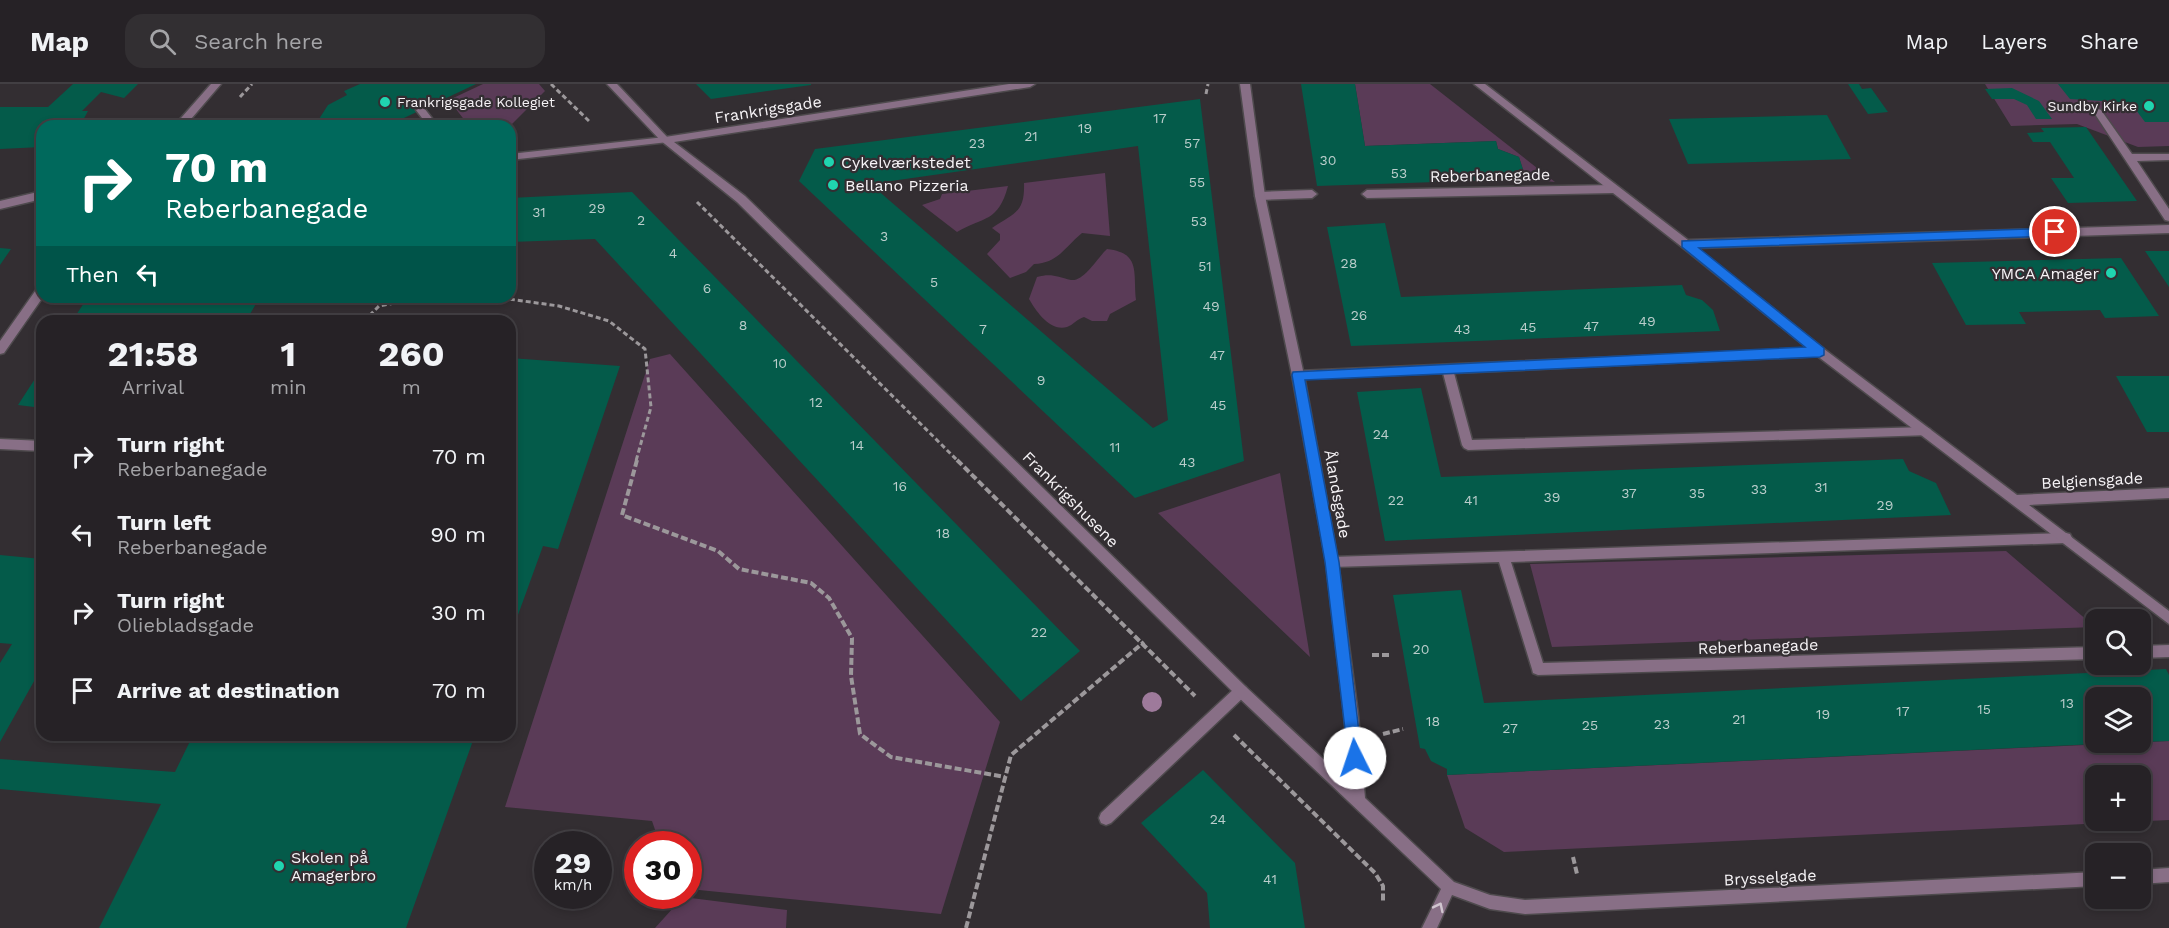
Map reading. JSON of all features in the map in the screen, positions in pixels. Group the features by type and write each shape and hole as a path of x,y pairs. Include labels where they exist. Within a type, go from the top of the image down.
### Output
{"street":[{"path":"184,120 216,84"},
{"name":"Frankrigshusene","path":"612,84 665,140 741,199 1241,691 1449,887"},
{"name":"Frankrigsgade","path":"516,156 665,140 1024,84"},
{"name":"Ålandsgade","path":"1245,84 1260,196 1298,375 1332,562 1351,714 1358,802"},
{"name":"Reberbanegade","path":"1479,84 1686,244 1820,352 2169,618"},
{"path":"421,110 428,120"},
{"path":"2098,112 2169,217"},
{"path":"2128,158 2169,157"},
{"name":"Reberbanegade","path":"1367,194 1613,189"},
{"path":"1260,196 1312,194"},
{"path":"0,205 36,196"},
{"path":"1686,244 2169,229"},
{"path":"0,350 36,299"},
{"path":"1298,375 1820,352"},
{"path":"1448,370 1468,445 1926,432"},
{"path":"0,444 36,446"},
{"name":"Belgiensgade","path":"2017,500 2169,493"},
{"path":"1332,562 2066,538"},
{"name":"Reberbanegade","path":"1504,558 1538,669 2085,653"},
{"path":"2151,652 2169,651"},
{"path":"1106,818 1241,691"},
{"path":"2151,876 2169,875"},
{"name":"Brysselgade","path":"1449,887 1490,903 1525,907 2085,880"},
{"path":"1429,928 1449,887"}],"path":[{"path":"551,84 572,106 620,146"},
{"path":"1206,94 1208,84"},
{"path":"691,196 1375,873 1383,886 1383,901"},
{"path":"516,300 559,306 609,321 645,349 651,407 622,515 718,551 739,569 811,584 829,598 852,638 851,676 860,734 891,757 1005,777"},
{"path":"370,315 379,306 395,303"},
{"path":"966,928 1011,755 1169,621"},
{"path":"1381,734 1403,729"}],"shaded area":[{"path":"483,84 539,84 545,91 516,120 464,120 449,100"},
{"path":"1355,84 1430,84 1555,182 1526,179 1519,157 1498,149 1496,141 1365,146"},
{"path":"1985,84 2169,84 2169,146 2138,147 2077,124 2011,126"},
{"path":"1105,173 1110,236 1082,233 1055,258 1034,264 1026,272 1010,278 987,254 1000,240 1000,234 992,228 1017,211 1023,200 1024,183"},
{"path":"1008,186 1000,207 995,213 957,232 922,205 940,199 942,194"},
{"path":"1107,249 1118,251 1130,260 1133,266 1136,300 1110,314 1107,321 1092,321 1084,317 1067,327 1061,328 1049,324 1029,299 1037,277 1051,275 1076,280 1086,273"},
{"path":"670,354 1000,722 941,914 702,890 702,831 655,831 652,821 505,807 650,359"},
{"path":"1280,473 1310,657 1158,513"},
{"path":"2006,551 2085,618 2085,627 1552,647 1530,564"},
{"path":"2169,741 2169,820 2151,821 2151,765 2085,765 2085,824 1504,852 1465,828 1447,775 2085,745 2085,753 2151,753 2151,742"},
{"path":"702,899 787,910 786,928 655,928 672,909 702,909"}],"building":[{"path":"73,84 138,84 124,98 101,92 82,111 88,111 83,120 36,120 36,147 0,149 0,107 48,107"},
{"name":"Frankrigsgade Kollegiet","path":"360,84 476,84 400,120 378,120 376,118 372,120 319,120 328,105 347,95 344,91"},
{"path":"696,84 811,84 811,85 711,99"},
{"path":"1301,84 1355,84 1365,146 1496,141 1498,149 1519,157 1526,179 1317,186"},
{"path":"1848,84 1859,84 1862,89 1871,88 1888,112 1868,114"},
{"name":"Sundby Kirke","path":"2058,84 2169,84 2169,122 2145,122 2136,110 2119,102 2070,99"},
{"path":"2012,88 2039,101 2052,119 2036,119 2027,105 2014,99 1992,99 1985,89"},
{"path":"1200,99 1244,461 1135,498 799,181 815,149","holes":["1138,146 1168,420 1153,428 875,188 877,183"]},
{"path":"1827,115 1851,159 1688,164 1669,119"},
{"path":"2086,127 2137,201 2068,203 2051,178 2074,178 2050,142 2033,142 2027,133 2044,132 2041,128"},
{"path":"632,192 1080,651 1021,701 595,239 516,242 516,198"},
{"path":"1385,223 1401,297 1682,285 1686,295 1702,300 1713,310 1720,331 1351,346 1327,227"},
{"path":"0,248 11,249 0,265"},
{"path":"2145,251 2169,251 2169,287"},
{"path":"2121,258 2159,316 2105,318 2100,310 2019,312 2026,324 1966,325 1932,263"},
{"path":"84,303 256,303 250,315 76,315"},
{"path":"516,358 620,366 558,549 543,546 516,620"},
{"path":"2116,376 2169,376 2169,432 2147,432"},
{"path":"36,377 36,407 18,405"},
{"path":"1421,388 1441,477 1903,459 1909,471 1936,483 1951,515 1385,541 1357,392"},
{"path":"0,555 36,558 36,678 0,742 0,663 12,644 0,643"},
{"path":"1461,590 1484,703 2085,673 2085,675 2151,675 2151,670 2166,669 2169,675 2169,741 2151,742 2151,687 2085,687 2085,745 1447,775 1447,769 1431,761 1425,749 1420,748 1393,595"},
{"name":"Skolen på Amagerbro","path":"190,741 473,741 406,928 99,928 161,804 0,789 0,759 175,772"},
{"path":"1203,770 1295,863 1305,928 1210,928 1207,893 1141,823"}],"place":[{"name":"Frankrigsgade Kollegiet","path":"385,102"},
{"name":"Sundby Kirke","path":"2149,106"},
{"name":"Cykelværkstedet","path":"829,162"},
{"name":"Bellano Pizzeria","path":"833,185"},
{"name":"YMCA Amager","path":"2111,273"},
{"name":"Skolen på Amagerbro","path":"279,866"}],"route":[{"path":"1355,758 1332,562 1298,375 1820,352 1686,244 2055,232"}]}
